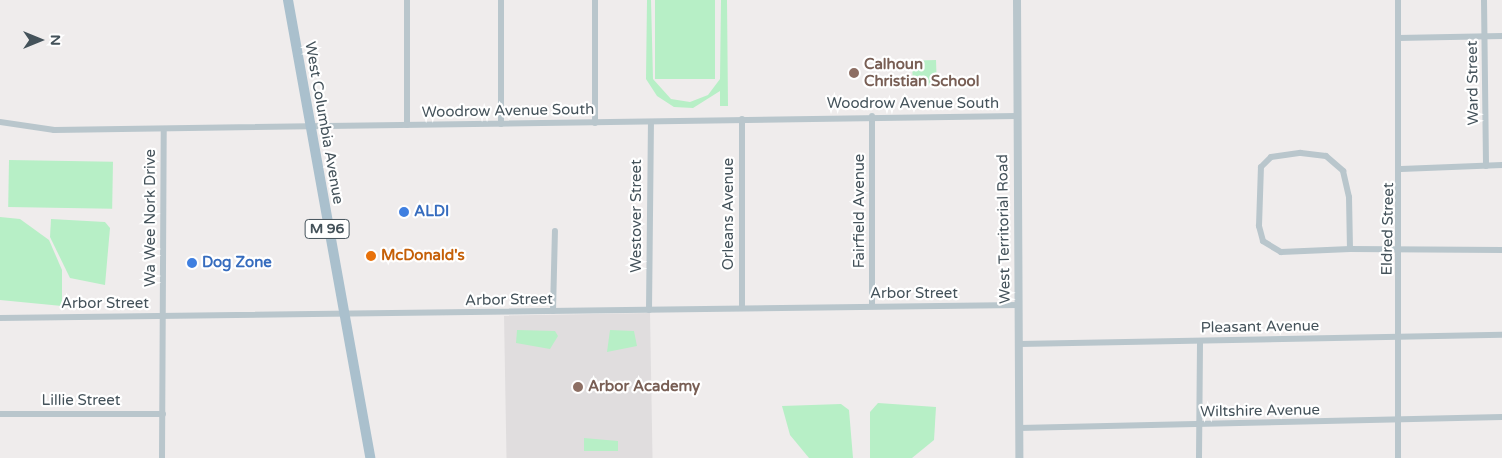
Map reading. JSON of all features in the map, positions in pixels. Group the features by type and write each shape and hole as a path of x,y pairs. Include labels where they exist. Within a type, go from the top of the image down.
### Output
{"main road":[{"name":"West Columbia Avenue","path":"288,0 308,126 370,458"}],"street":[{"path":"407,0 407,125"},
{"path":"501,0 502,124"},
{"path":"595,0 595,123"},
{"name":"West Territorial Road","path":"1017,0 1019,458"},
{"name":"Eldred Street","path":"1398,0 1401,169 1398,458"},
{"name":"Ward Street","path":"1484,0 1486,166"},
{"path":"1398,38 1502,36"},
{"name":"Woodrow Avenue South","path":"0,122 54,130 595,123 872,116 1017,116"},
{"name":"Fairfield Avenue","path":"872,116 872,306"},
{"name":"Orleans Avenue","path":"742,119 742,308"},
{"name":"Westover Street","path":"649,310 650,122"},
{"name":"Wa Wee Nork Drive","path":"162,458 164,129"},
{"path":"1350,249 1347,182 1335,161 1301,153 1265,162 1258,187 1258,226 1268,247 1281,252 1350,249 1400,251 1502,250"},
{"path":"1401,169 1502,165"},
{"path":"553,311 555,231"},
{"name":"Arbor Street","path":"0,318 343,316 553,311 1019,305"},
{"name":"Pleasant Avenue","path":"1019,344 1502,335"},
{"path":"1199,458 1200,341"},
{"name":"Lillie Street","path":"0,414 163,414"},
{"name":"Wiltshire Avenue","path":"1019,428 1502,418"}],"shaded area":[{"name":"Arbor Academy","path":"650,313 653,458 507,458 504,316"}],"green space":[{"path":"647,0 651,0 653,79 671,99 690,102 708,95 720,79 721,0 727,0 728,106 720,106 720,91 693,108 674,107 657,96 646,79"},
{"path":"655,0 715,0 715,79 655,79"},
{"path":"936,60 937,85 913,86 912,61"},
{"path":"9,160 113,162 112,209 8,207"},
{"path":"0,217 20,219 49,240 62,270 62,306 0,300"},
{"path":"51,219 105,222 110,228 105,285 70,278 50,237"},
{"path":"517,330 555,331 558,336 550,349 516,343"},
{"path":"610,330 634,331 637,346 607,352"},
{"path":"878,403 936,407 934,440 912,458 870,458 870,412"},
{"path":"841,404 849,410 853,458 809,458 790,435 782,406"},
{"path":"584,438 618,441 618,451 584,451"}],"place":[{"name":"Calhoun Christian School","path":"854,73"},
{"name":"ALDI","path":"404,212"},
{"name":"McDonald's","path":"371,256"},
{"name":"Dog Zone","path":"192,263"},
{"name":"Arbor Academy","path":"578,387"}]}
